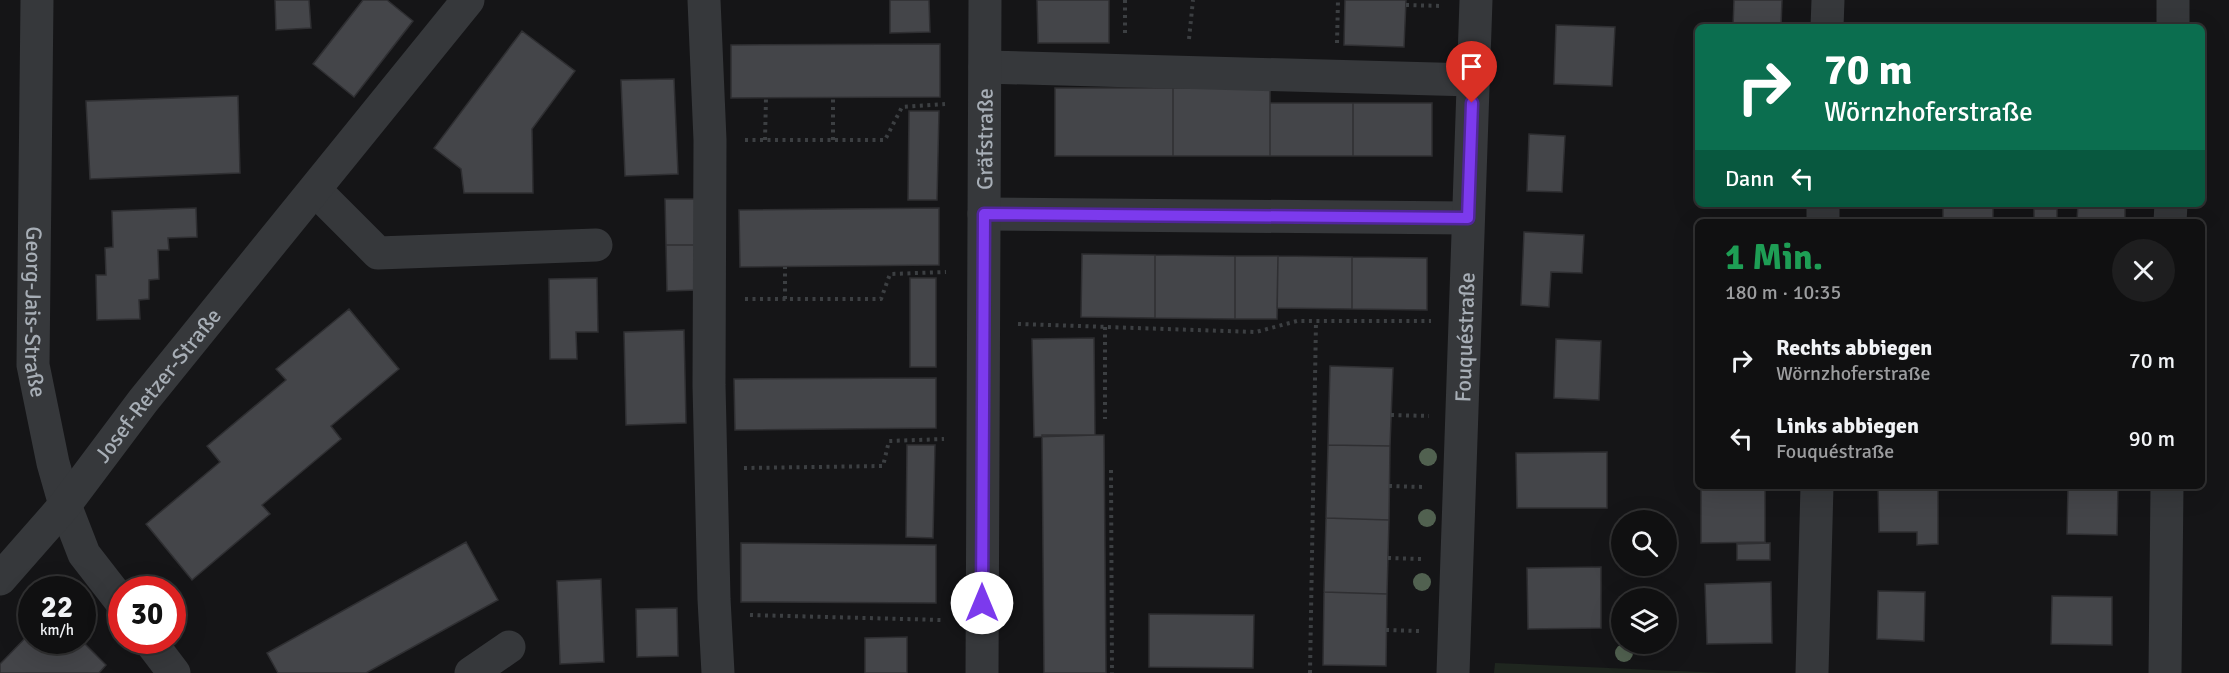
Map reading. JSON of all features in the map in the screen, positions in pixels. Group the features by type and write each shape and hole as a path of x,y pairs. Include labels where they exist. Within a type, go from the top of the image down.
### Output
{"street":[{"name":"Georg-Jais-Straße","path":"37,0 33,364 53,463 65,505 84,554 108,585"},
{"name":"Josef-Retzer-Straße","path":"0,579 65,505 143,401 468,0"},
{"path":"704,0 710,140 711,469 718,673"},
{"name":"Gräfstraße","path":"982,673 985,0"},
{"path":"1827,24 1828,0"},
{"path":"2173,0 2173,24"},
{"name":"Fouquéstraße","path":"1453,673 1473,80 1462,3"},
{"path":"985,67 1473,80"},
{"path":"315,190 378,253 596,245"},
{"path":"984,214 1468,218"},
{"path":"1812,673 1817,489"},
{"path":"2164,673 2167,489"},
{"path":"471,673 509,647"},
{"path":"160,654 174,673"}],"path":[{"path":"1406,5 1462,3"},
{"path":"765,140 766,98"},
{"path":"833,98 833,140"},
{"path":"710,140 885,140 902,106 945,104"},
{"path":"785,267 785,299"},
{"path":"709,299 881,298 890,274 946,272"},
{"path":"983,322 1256,332 1297,321 1439,321"},
{"path":"1310,673 1316,321"},
{"path":"1105,327 1105,419"},
{"path":"1391,415 1436,416"},
{"path":"711,469 882,466 890,441 944,439"},
{"path":"1111,470 1112,673"},
{"path":"1389,486 1434,487"},
{"path":"1388,558 1432,560"},
{"path":"715,614 942,620"},
{"path":"1386,630 1431,631"}],"shaded area":[{"path":"1495,663 1722,673 1494,673"}],"building":[{"path":"275,0 309,0 311,28 276,30"},
{"path":"363,0 387,0 413,21 354,97 313,64"},
{"path":"890,0 929,0 930,32 890,33"},
{"path":"1037,0 1109,0 1109,43 1038,43"},
{"path":"1345,0 1406,0 1404,47 1344,45"},
{"path":"1734,0 1782,0 1781,24 1733,24"},
{"path":"1556,25 1615,27 1612,86 1554,84"},
{"path":"522,31 575,71 532,129 533,193 464,193 461,169 434,148"},
{"path":"940,44 940,97 731,98 731,45"},
{"path":"674,79 678,174 625,176 621,80"},
{"path":"1055,88 1173,88 1173,156 1055,156"},
{"path":"1173,88 1270,88 1270,156 1173,156"},
{"path":"238,96 240,173 90,179 86,101"},
{"path":"1270,103 1353,103 1353,156 1270,156"},
{"path":"1353,103 1432,103 1432,156 1353,156"},
{"path":"909,111 939,111 937,200 908,200"},
{"path":"1529,134 1565,136 1562,192 1527,191"},
{"path":"665,199 697,199 698,245 666,245"},
{"path":"1943,207 1993,207 1993,219 1943,219"},
{"path":"2078,207 2125,207 2125,219 2077,219"},
{"path":"196,208 197,237 168,238 169,250 158,250 159,279 149,280 149,299 139,300 140,319 97,320 96,275 106,275 105,248 113,247 112,211"},
{"path":"939,208 939,265 740,267 739,210"},
{"path":"2034,209 2057,209 2057,219 2034,219"},
{"path":"1524,232 1584,235 1582,273 1551,272 1549,307 1521,305"},
{"path":"666,245 698,245 699,290 667,291"},
{"path":"1082,254 1155,255 1155,318 1081,317"},
{"path":"1155,255 1235,256 1235,319 1155,318"},
{"path":"1235,256 1278,256 1277,319 1235,319"},
{"path":"1278,256 1352,257 1352,309 1277,308"},
{"path":"1352,257 1427,258 1427,310 1352,309"},
{"path":"597,278 598,332 576,332 577,359 550,359 549,279"},
{"path":"910,278 936,278 936,367 910,367"},
{"path":"349,309 399,369 331,426 341,439 262,505 270,514 192,580 146,524 220,462 207,446 286,380 276,369"},
{"path":"684,330 686,423 626,425 624,332"},
{"path":"1094,338 1095,435 1034,437 1032,339"},
{"path":"1556,339 1601,341 1599,400 1554,398"},
{"path":"1330,366 1393,368 1390,446 1328,445"},
{"path":"936,378 936,428 735,430 734,379"},
{"path":"1042,435 1104,435 1106,673 1044,673"},
{"path":"907,445 935,445 933,538 906,537"},
{"path":"1328,445 1390,446 1389,520 1326,518"},
{"path":"1607,452 1607,508 1517,508 1516,453"},
{"path":"1701,489 1765,489 1765,542 1701,543"},
{"path":"1878,489 1938,489 1938,544 1917,545 1917,532 1879,532"},
{"path":"2068,489 2118,489 2117,535 2067,534"},
{"path":"1326,518 1389,520 1387,594 1324,592"},
{"path":"466,542 498,600 366,673 278,673 267,653"},
{"path":"741,543 936,545 936,603 741,602"},
{"path":"1770,543 1770,560 1737,560 1737,544"},
{"path":"1601,567 1601,628 1528,629 1527,568"},
{"path":"601,579 604,662 560,664 557,581"},
{"path":"1771,582 1772,643 1707,644 1705,584"},
{"path":"1878,591 1925,592 1924,641 1877,639"},
{"path":"1324,592 1387,594 1386,666 1323,665"},
{"path":"2052,596 2112,597 2112,645 2051,644"},
{"path":"677,608 678,656 637,657 636,609"},
{"path":"1149,614 1254,615 1253,668 1149,667"},
{"path":"907,637 907,673 865,673 865,638"},
{"path":"18,645 18,654 95,654 106,665 99,673 0,673 0,664"}],"route":[{"path":"982,603 984,214 1468,218 1472,103"}]}
